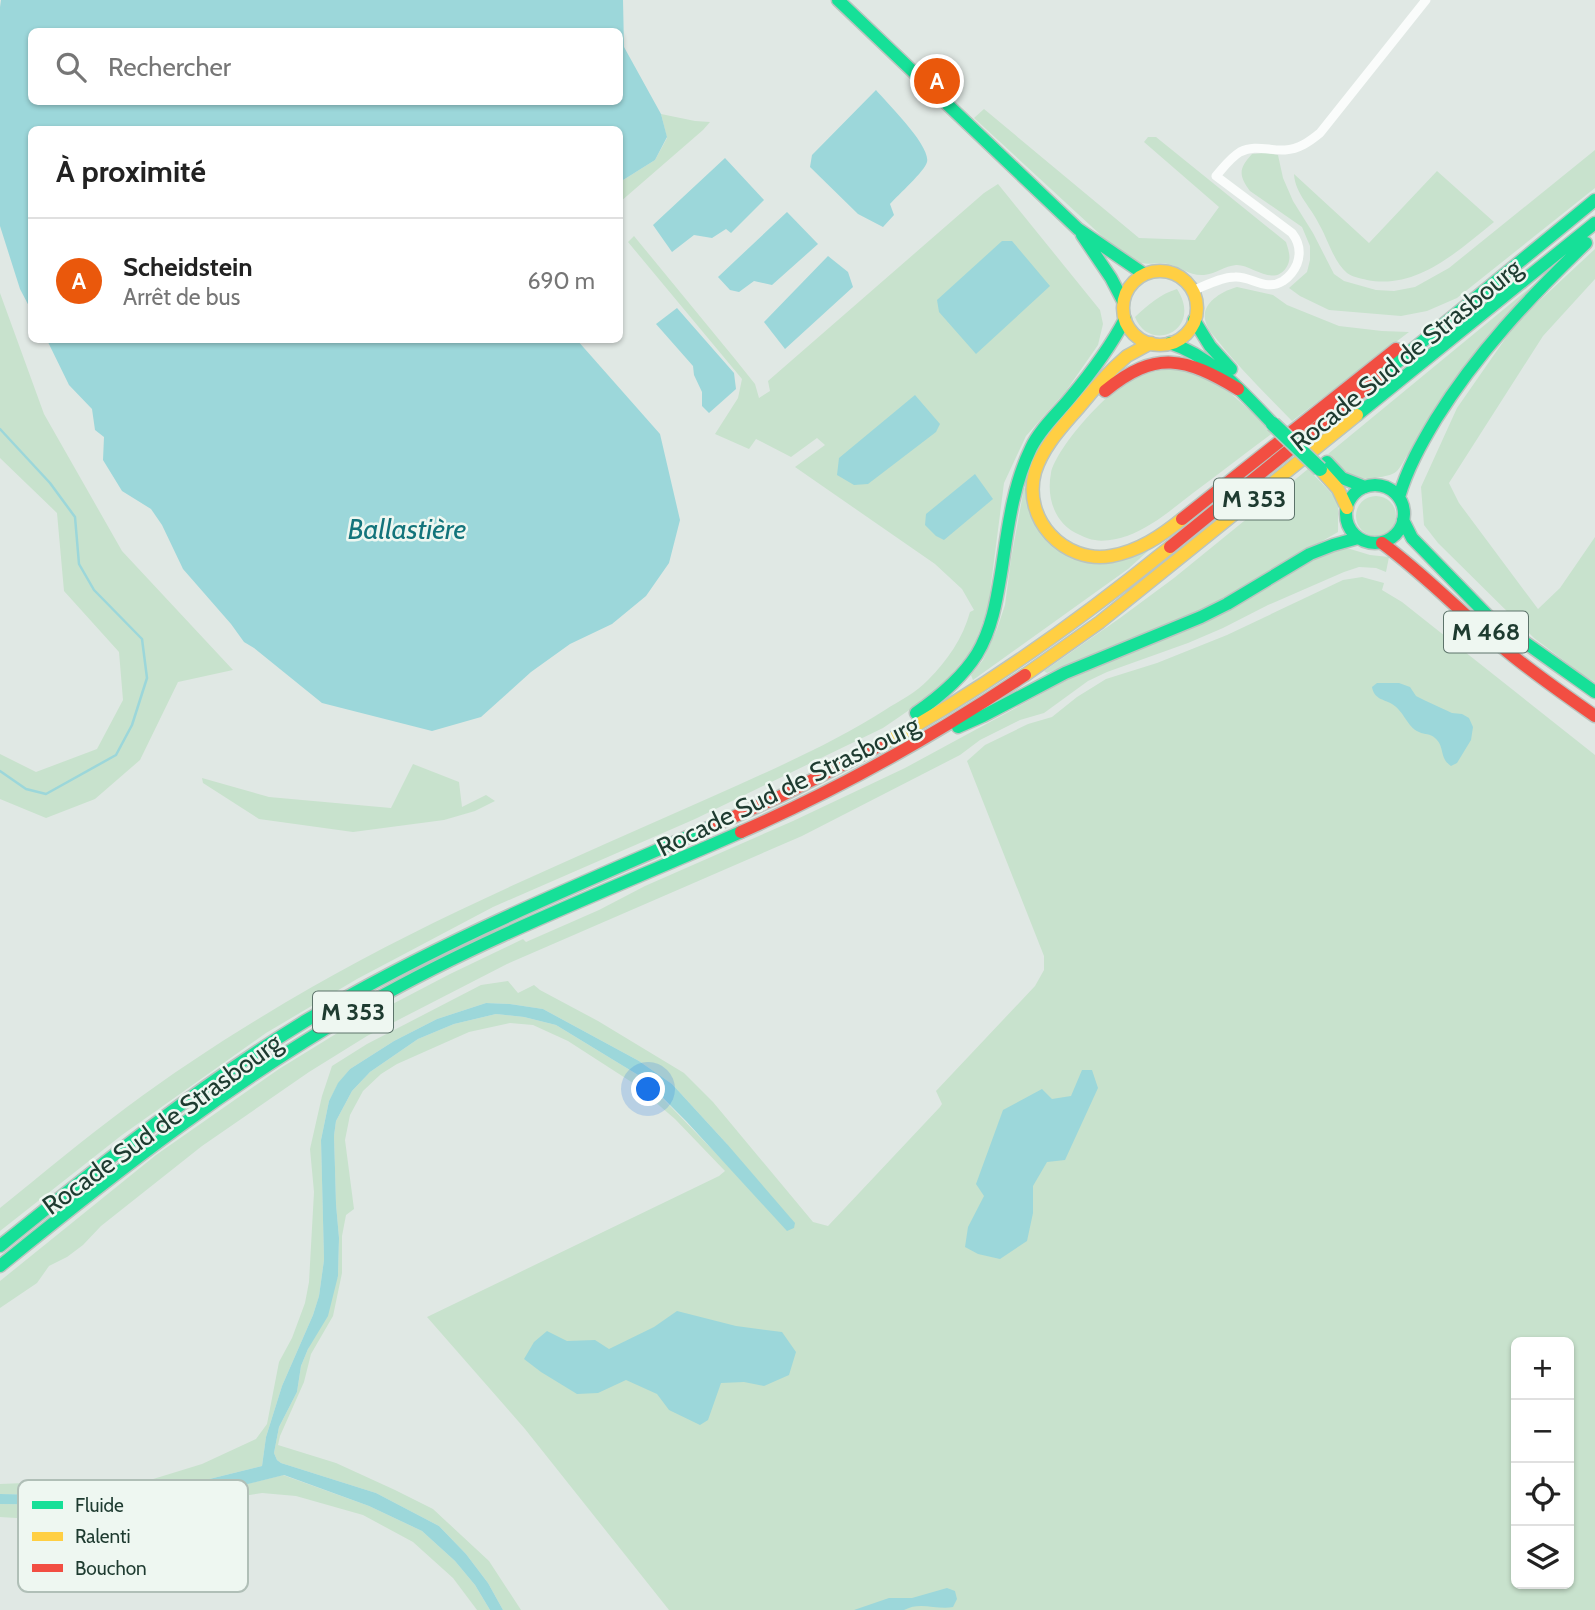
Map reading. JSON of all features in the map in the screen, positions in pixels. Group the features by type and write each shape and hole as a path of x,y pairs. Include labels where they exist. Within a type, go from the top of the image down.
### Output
{"main road":[{"path":"838,0 1078,229 1144,274"},
{"name":"Rocade Sud de Strasbourg","path":"0,1246 161,1119 229,1070 363,988 439,948 768,802 894,738 971,692 1109,596 1595,200"},
{"name":"Rocade Sud de Strasbourg","path":"0,1266 193,1114 233,1086 373,1000 498,938 748,829 841,784 898,754 1015,682 1100,622 1595,223"},
{"path":"1078,229 1111,278 1123,301 1125,319 1135,335 1151,343 1170,343 1185,335 1194,320 1196,306 1192,291 1184,280 1172,273 1158,271 1144,274 1131,286 1123,301"},
{"path":"1399,498 1408,469 1423,440 1467,371 1548,278 1595,234"},
{"path":"1151,343 1130,354 1113,370 1052,438 1038,464 1032,486 1035,514 1055,540 1074,551 1102,557 1126,553 1174,526 1433,321 1494,281"},
{"path":"845,764 940,696 957,680 975,656 988,632 994,611 1012,505 1019,475 1032,445 1097,367 1125,319"},
{"path":"1194,320 1215,354 1277,420 1323,465 1342,478 1364,487"},
{"path":"1170,343 1190,349 1202,357 1238,390"},
{"path":"1276,445 1225,477 1167,521 1129,542 1111,547 1073,542 1061,534 1045,512 1042,485 1052,454 1097,398 1114,382 1143,366 1161,362 1184,363 1201,368 1238,390 1277,420"},
{"path":"1323,465 1347,508"},
{"path":"1371,485 1383,486 1399,498 1404,508 1404,520 1391,538 1382,543 1365,542 1358,538 1347,519 1350,499 1357,492 1371,485"},
{"name":"M 468","path":"1404,520 1412,538 1489,617 1595,692"},
{"path":"898,754 983,716 1065,673 1201,617 1310,554 1358,538"},
{"name":"M 468","path":"1382,543 1404,559 1507,651 1595,716"}],"street":[{"path":"1192,291 1232,276 1265,285 1277,285 1294,271 1299,250 1292,233 1216,176 1229,160 1242,151 1267,147 1284,150 1298,147 1320,133 1426,0"}],"green space":[{"path":"984,109 1139,238 1195,240 1219,207 1144,142 1148,137 1156,137 1286,242 1288,265 1275,275 1236,265 1199,275 1168,264 1144,264 1131,260 974,118"},
{"path":"661,114 710,122 623,199 623,180 655,160 667,138"},
{"path":"1595,150 1595,188 1457,298 1427,311 1401,316 1329,310 1289,288 1307,272 1310,246 1302,227 1250,191 1242,176 1242,168 1252,154 1278,155 1283,178 1293,201 1334,274 1344,281 1376,290 1394,291 1415,287 1449,268"},
{"path":"1437,171 1494,222 1436,266 1420,274 1385,282 1356,277 1342,268 1301,194 1294,174 1369,243"},
{"path":"998,184 1100,310 1103,324 1098,345 1066,391 1026,436 1004,483 988,608 974,646 937,691 883,728 695,819 493,907 357,979 266,1033 122,1135 0,1231 0,1208 79,1144 172,1075 288,1001 360,960 458,911 821,746 908,696 935,673 954,649 970,612 974,610 962,589 935,564 795,467 825,445 817,438 791,457 756,439 749,449 715,434 738,398 742,379 628,242 634,236 755,384 759,398 770,391 768,381 984,193"},
{"path":"1595,249 1595,279 1543,336 1449,483 1459,503 1538,609 1560,588 1595,537 1595,682 1534,638 1438,543 1424,525 1421,487 1457,408 1512,329"},
{"path":"1537,282 1395,473 1376,478 1361,478 1349,473 1328,454"},
{"path":"1237,287 1273,295 1287,305 1339,326 1409,332 1292,421 1235,362 1207,326 1205,316 1209,304 1219,295"},
{"path":"1177,289 1184,304 1184,316 1179,326 1171,333 1162,335 1151,334 1142,328 1135,317 1160,297"},
{"path":"0,293 44,414 122,551 233,670 178,682 140,760 95,799 46,818 0,799 0,754 36,772 97,749 123,700 119,652 64,591 57,513 0,458"},
{"path":"1180,367 1219,383 1274,432 1145,528 1103,541 1089,539 1071,530 1054,510 1050,492 1051,473 1063,448 1087,418 1127,382 1143,374"},
{"path":"1308,469 1338,500 1338,532 1222,599 1168,625 1047,673 1044,671 1174,578"},
{"path":"1024,488 1028,489 1069,557 1148,551 1128,569 973,680 971,675 983,660 1005,605"},
{"path":"1376,496 1390,502 1396,516 1390,530 1376,536 1362,530 1356,516 1362,502"},
{"path":"1347,548 1389,557 1386,572 1376,568 1359,567 1344,572 1188,643 1107,672 1088,681 1044,713 1020,720 980,740 960,755 802,836 507,964 367,1036 309,1072 202,1146 101,1226 83,1245 49,1266 37,1283 0,1308 0,1281 156,1155 279,1069 339,1032 523,939 526,942 599,910 645,886 905,768 1071,678 1306,563"},
{"path":"1362,577 1384,583 1382,590 1402,602 1595,755 1595,1610 669,1610 525,1429 427,1317 725,1171 675,1119 633,1083 568,1041 533,1025 510,1023 469,1032 397,1064 381,1074 363,1091 350,1115 345,1140 354,1209 346,1215 342,1236 342,1273 333,1316 311,1354 304,1382 278,1445 336,1463 433,1509 489,1561 521,1610 503,1610 488,1583 466,1554 439,1526 376,1493 281,1463 274,1453 279,1427 297,1392 301,1366 338,1276 334,1136 336,1121 352,1091 370,1072 418,1039 454,1024 496,1014 556,1025 643,1078 733,1171 727,1144 672,1084 639,1061 543,1009 510,1004 486,1003 437,1019 394,1041 350,1069 338,1084 329,1101 321,1140 324,1260 319,1296 282,1386 266,1437 262,1466 207,1480 150,1480 202,1464 256,1439 267,1424 279,1362 292,1338 305,1303 309,1282 314,1192 310,1149 332,1066 367,1044 481,985 508,981 518,993 534,985 684,1073 713,1102 813,1222 828,1226 940,1107 942,1104 936,1091 1035,986 1044,970 1044,956 967,761 985,745 1028,724 1052,717 1106,679 1157,663 1227,635 1343,580"},
{"path":"413,764 459,782 462,807 486,795 495,801 475,811 444,820 353,832 259,819 203,783 202,778 269,797 391,808"},
{"path":"283,1475 369,1506 422,1531 455,1561 475,1585 490,1610 477,1610 453,1578 413,1542 363,1515 296,1496 262,1493 248,1495 248,1484"},
{"path":"18,1483 18,1494 0,1494 0,1484"},
{"path":"0,1504 18,1504 18,1518 0,1517"}],"water":[{"path":"1,0 623,0 624,47 661,114 667,137 655,160 623,180 623,126 28,126 28,304 20,289 0,226"},
{"path":"876,90 916,136 927,162 917,177 890,204 894,215 883,227 858,214 810,167 812,155"},
{"path":"725,158 764,200 731,233 726,229 712,238 694,235 672,252 653,225"},
{"path":"787,212 818,244 772,285 754,281 739,292 730,290 718,277"},
{"path":"1002,241 1012,241 1050,286 976,354 939,312 937,300"},
{"path":"828,256 848,272 853,287 785,349 764,322"},
{"path":"677,308 734,373 736,389 709,413 702,406 702,392 693,366 656,324"},
{"name":"Ballastière","path":"48,343 580,343 660,434 680,520 669,563 646,596 612,624 570,644 531,672 481,717 432,731 322,703 244,642 183,569 162,525 151,509 122,491 103,460 104,437 95,430 92,409 69,385"},
{"path":"915,395 940,424 936,432 868,484 854,485 837,475 839,458"},
{"path":"975,474 993,499 944,540 936,536 925,525 926,514"},
{"path":"1377,683 1399,683 1410,687 1416,696 1469,718 1473,727 1471,740 1457,763 1451,766 1447,763 1435,738 1415,730 1396,707 1377,696 1372,687"},
{"path":"486,1003 543,1009 639,1061 672,1084 795,1223 794,1228 787,1231 643,1078 556,1025 496,1014 454,1024 418,1039 370,1072 352,1091 336,1121 334,1136 338,1276 328,1316 301,1366 297,1392 279,1427 274,1453 281,1463 376,1493 439,1526 466,1554 488,1583 503,1610 490,1610 475,1585 455,1561 422,1531 369,1506 284,1475 248,1484 248,1480 207,1480 262,1466 266,1437 282,1386 313,1315 319,1296 324,1260 321,1140 329,1101 338,1083 350,1069 394,1041 437,1019"},
{"path":"1082,1070 1092,1070 1098,1088 1065,1160 1047,1162 1033,1186 1033,1213 1027,1241 1000,1259 978,1254 965,1247 968,1227 984,1196 976,1184 1003,1110 1042,1089 1052,1099 1071,1096"},
{"path":"677,1311 736,1326 782,1332 796,1352 789,1375 764,1386 744,1382 721,1383 708,1420 700,1425 669,1410 657,1394 626,1380 598,1393 577,1394 524,1359 534,1342 547,1331 567,1341 595,1340 609,1349 654,1327"},
{"path":"0,1494 18,1494 18,1504 0,1504"},
{"path":"947,1588 955,1591 957,1599 953,1607 854,1610 889,1598 912,1598"}],"waterway":[{"path":"0,429 50,483 75,517 79,564 94,590 142,639 147,678 132,725 116,755 46,794 26,789 0,771"}],"traffic: fast":[{"path":"838,0 1078,229 1144,274"},
{"path":"1378,378 1595,200"},
{"path":"1357,415 1595,223"},
{"path":"1082,235 1123,301"},
{"path":"1399,497 1425,438 1469,371 1525,305 1586,243"},
{"path":"916,713 957,679 977,654 991,623 1015,491 1031,448 1044,428 1100,360 1125,319"},
{"path":"1194,320 1210,346 1231,369"},
{"path":"1170,343 1186,349 1213,366 1273,424"},
{"path":"1273,424 1320,469"},
{"path":"1327,462 1342,478 1365,487"},
{"path":"1375,485 1386,487 1399,498 1404,514 1402,525 1391,538 1375,543 1364,541 1351,530 1346,514 1348,503 1359,490 1375,485"},
{"path":"1403,520 1412,538 1489,617 1595,692"},
{"path":"958,727 1065,673 1201,617 1310,554 1358,538"},
{"path":"0,1246 188,1099 307,1020 456,941 558,893 713,826"},
{"path":"0,1266 89,1195 226,1093 371,1002 507,933 741,832"}],"traffic: slow":[{"path":"1160,271 1174,274 1186,282 1194,294 1197,308 1194,322 1186,334 1174,342 1160,345 1146,342 1134,334 1126,322 1123,308 1126,294 1134,282 1146,274 1160,271"},
{"path":"1151,343 1127,356 1111,371 1054,437 1035,472 1035,506 1050,535 1077,553 1094,557 1121,554 1140,547 1182,519"},
{"path":"1025,675 1100,622 1357,415"},
{"path":"1320,469 1338,489 1347,508"},
{"path":"879,746 993,678 1101,601 1170,547"}],"traffic: jam":[{"path":"1182,519 1396,349"},
{"path":"1105,391 1140,369 1171,363 1202,370 1238,389"},
{"path":"1170,547 1378,378"},
{"path":"1382,543 1508,652 1595,716"},
{"path":"741,832 887,760 1025,675"},
{"path":"713,826 781,796 879,746"}],"place":[{"name":"Scheidstein","path":"937,81"}]}
